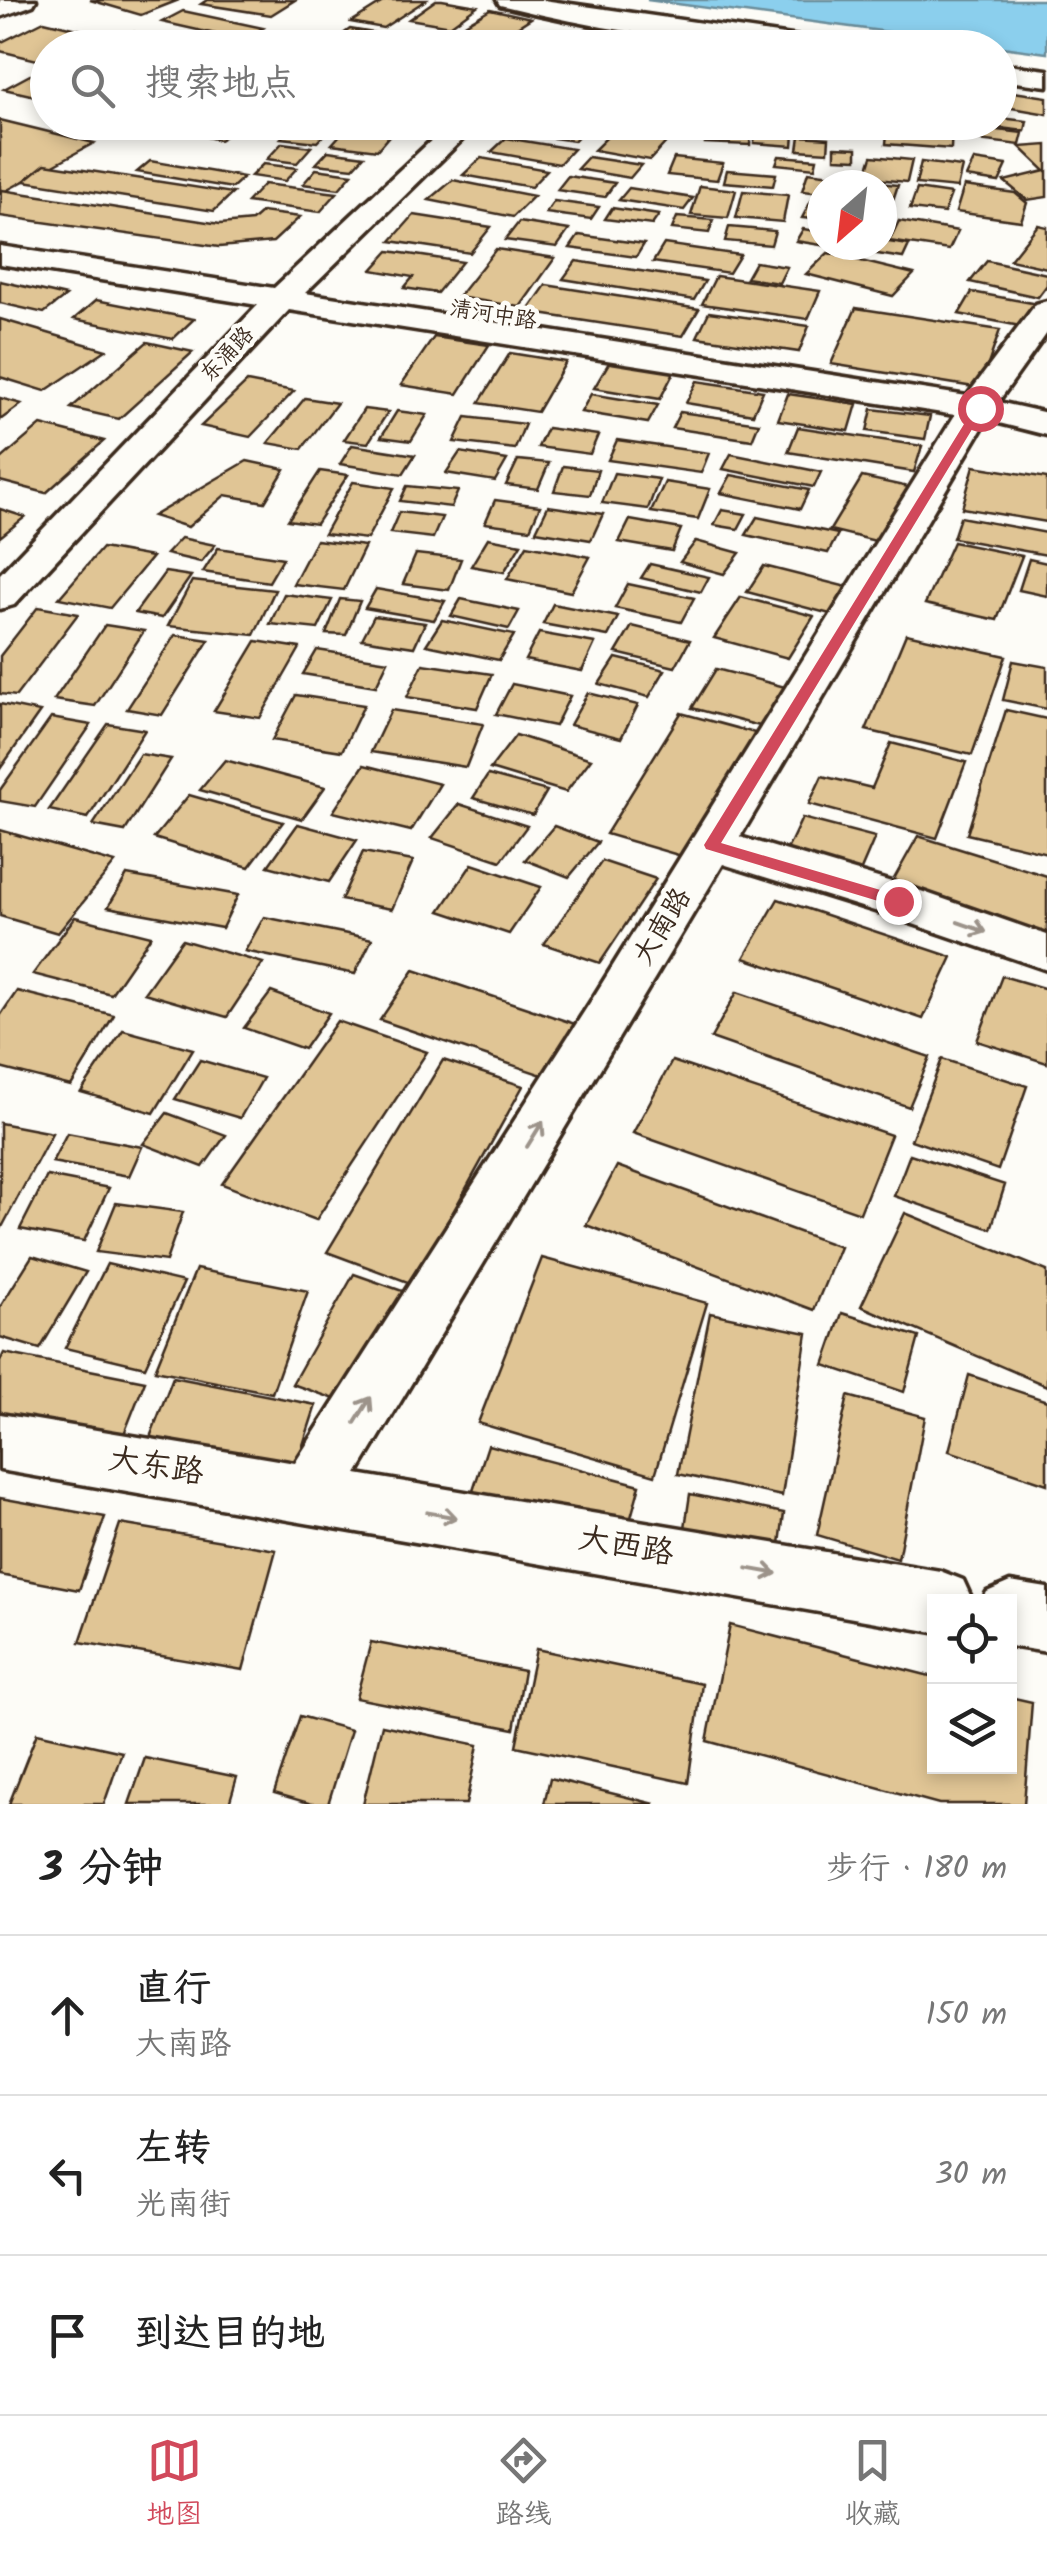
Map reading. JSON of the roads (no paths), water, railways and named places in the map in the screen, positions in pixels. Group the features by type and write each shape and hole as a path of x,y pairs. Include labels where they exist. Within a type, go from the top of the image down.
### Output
{"street":[{"path":"0,10 24,0"},
{"path":"509,0 579,16 684,30"},
{"path":"564,30 579,16"},
{"path":"1017,74 1047,78"},
{"name":"东涌路","path":"0,597 290,290 447,140"},
{"name":"清河中路","path":"0,240 983,400"},
{"name":"清河中路","path":"0,255 290,290"},
{"name":"大南路","path":"312,1492 983,400 1047,311"},
{"path":"983,400 1047,408"},
{"path":"983,400 1047,424"},
{"path":"712,845 898,901 1047,952"},
{"name":"大东路","path":"0,1442 312,1492"},
{"name":"大西路","path":"312,1492 927,1600"},
{"path":"1017,1615 1047,1620"}],"water":[{"path":"647,0 1047,0 1047,53 1017,49 1017,30 873,30"}]}
